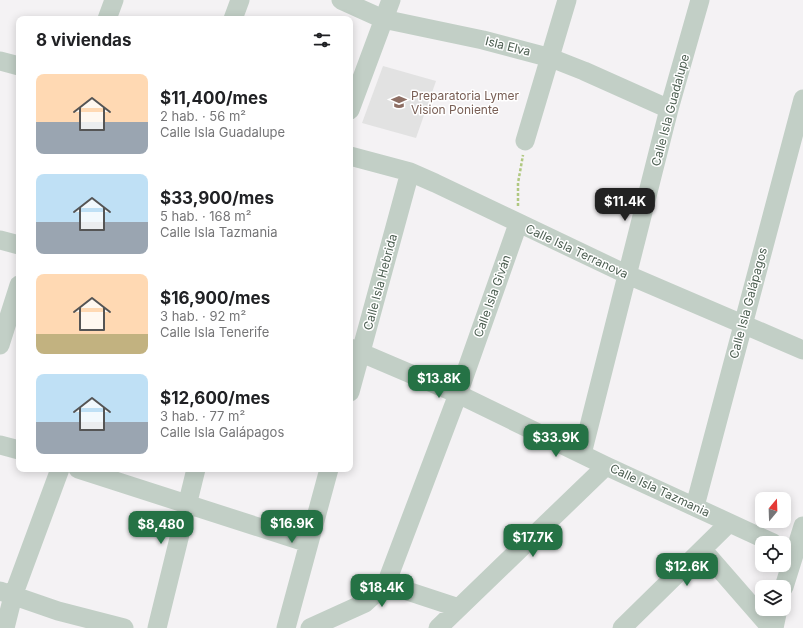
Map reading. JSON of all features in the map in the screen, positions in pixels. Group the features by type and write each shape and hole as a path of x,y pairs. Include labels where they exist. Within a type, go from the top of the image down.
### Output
{"street":[{"path":"108,16 114,0"},
{"path":"234,16 240,0"},
{"name":"Isla Elva","path":"341,0 383,19 483,40 551,58 669,109"},
{"path":"353,102 391,0"},
{"path":"525,141 551,58 567,0"},
{"name":"Calle Isla Guadalupe","path":"582,454 669,109 700,0"},
{"path":"0,61 16,65"},
{"name":"Calle Isla Galápagos","path":"695,506 742,324 803,99"},
{"name":"Calle Isla Terranova","path":"353,157 410,172 460,194 518,224 628,275 803,350"},
{"name":"Calle Isla Hebrida","path":"353,371 356,350 410,172"},
{"name":"Calle Isla Giván","path":"386,584 458,394 518,224"},
{"path":"0,240 16,244"},
{"path":"0,345 16,294"},
{"name":"Calle Isla Tazmania","path":"356,350 458,394 606,466 758,536"},
{"path":"0,445 16,449"},
{"path":"438,628 606,466"},
{"path":"5,628 6,594 59,472"},
{"path":"87,472 308,543"},
{"path":"157,628 195,472"},
{"path":"286,628 328,472"},
{"path":"622,628 703,550 729,522"},
{"path":"786,580 803,526"},
{"path":"703,550 772,628"},
{"path":"310,628 365,603 386,584 459,608"},
{"path":"6,594 124,628"},
{"path":"772,628 776,616"}],"path":[{"path":"518,224 518,184 525,141"}],"shaded area":[{"name":"Preparatoria Lymer Vision Poniente","path":"383,66 436,81 416,138 362,123"}],"place":[{"name":"Preparatoria Lymer Vision Poniente","path":"399,102"}]}
